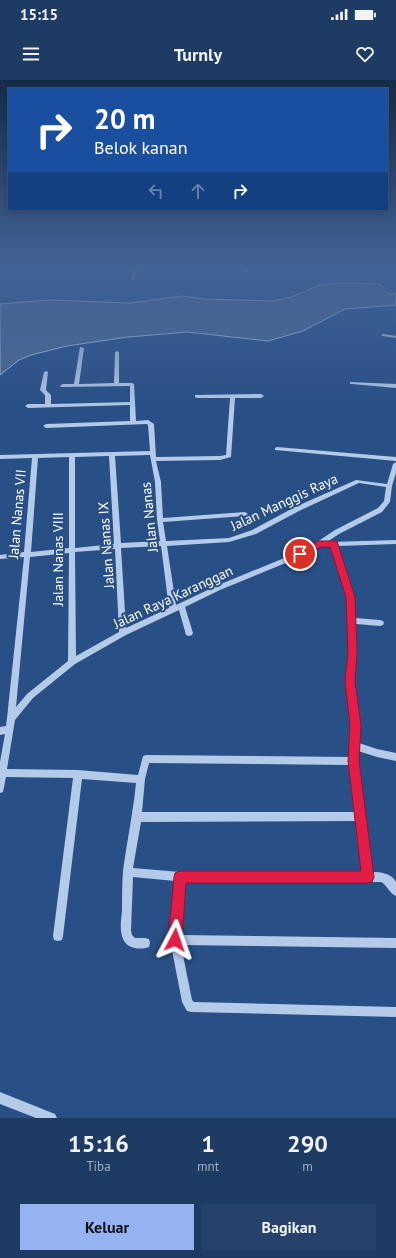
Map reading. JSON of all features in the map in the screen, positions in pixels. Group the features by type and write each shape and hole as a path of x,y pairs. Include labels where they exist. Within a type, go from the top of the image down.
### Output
{"street":[{"path":"384,335 396,337"},
{"path":"76,385 82,348"},
{"path":"116,384 117,352"},
{"path":"46,372 43,390 48,395 48,405"},
{"path":"352,383 396,386"},
{"path":"46,426 133,423 132,384 62,386"},
{"path":"197,396 261,396"},
{"path":"0,458 72,455 220,458 229,456 233,397"},
{"path":"28,406 132,403"},
{"name":"Jalan Nanas","path":"133,423 150,423 153,456 158,482 160,520 173,609"},
{"path":"278,450 396,459"},
{"name":"Jalan Nanas VIII","path":"72,455 72,662"},
{"name":"Jalan Nanas IX","path":"112,455 123,633"},
{"name":"Jalan Nanas VII","path":"11,719 35,456"},
{"name":"Jalan Raya Karanggan","path":"0,789 4,730 30,696 72,662 123,633 181,605 291,558 319,544 336,532 380,510 387,502 389,486 396,464"},
{"name":"Jalan Manggis Raya","path":"0,557 118,546 229,540 254,532 297,508 358,482 389,486"},
{"path":"160,520 245,514"},
{"path":"319,544 396,542"},
{"path":"334,544 351,597 353,652 350,682 355,725 354,761 359,816 368,877"},
{"path":"181,605 189,632"},
{"path":"352,621 380,623"},
{"path":"354,745 377,753 396,757"},
{"path":"145,943 133,943 128,938 126,931 128,872 137,817 141,779 146,759 354,761"},
{"path":"2,773 78,774 141,779"},
{"path":"58,936 78,774"},
{"path":"137,817 359,816"},
{"path":"128,872 180,877 382,877 389,881 396,891"},
{"path":"180,877 175,940 188,1002 191,1007 396,1012"},
{"path":"175,940 396,943"},
{"path":"0,1098 51,1118"}],"water":[{"path":"0,315 333,315 303,331 268,341 187,332 128,337 67,346 31,355 19,360 0,375"}],"route":[{"path":"175,940 180,877 368,877 359,816 354,761 355,725 350,682 353,652 351,597 334,544 319,544 300,554"}]}
